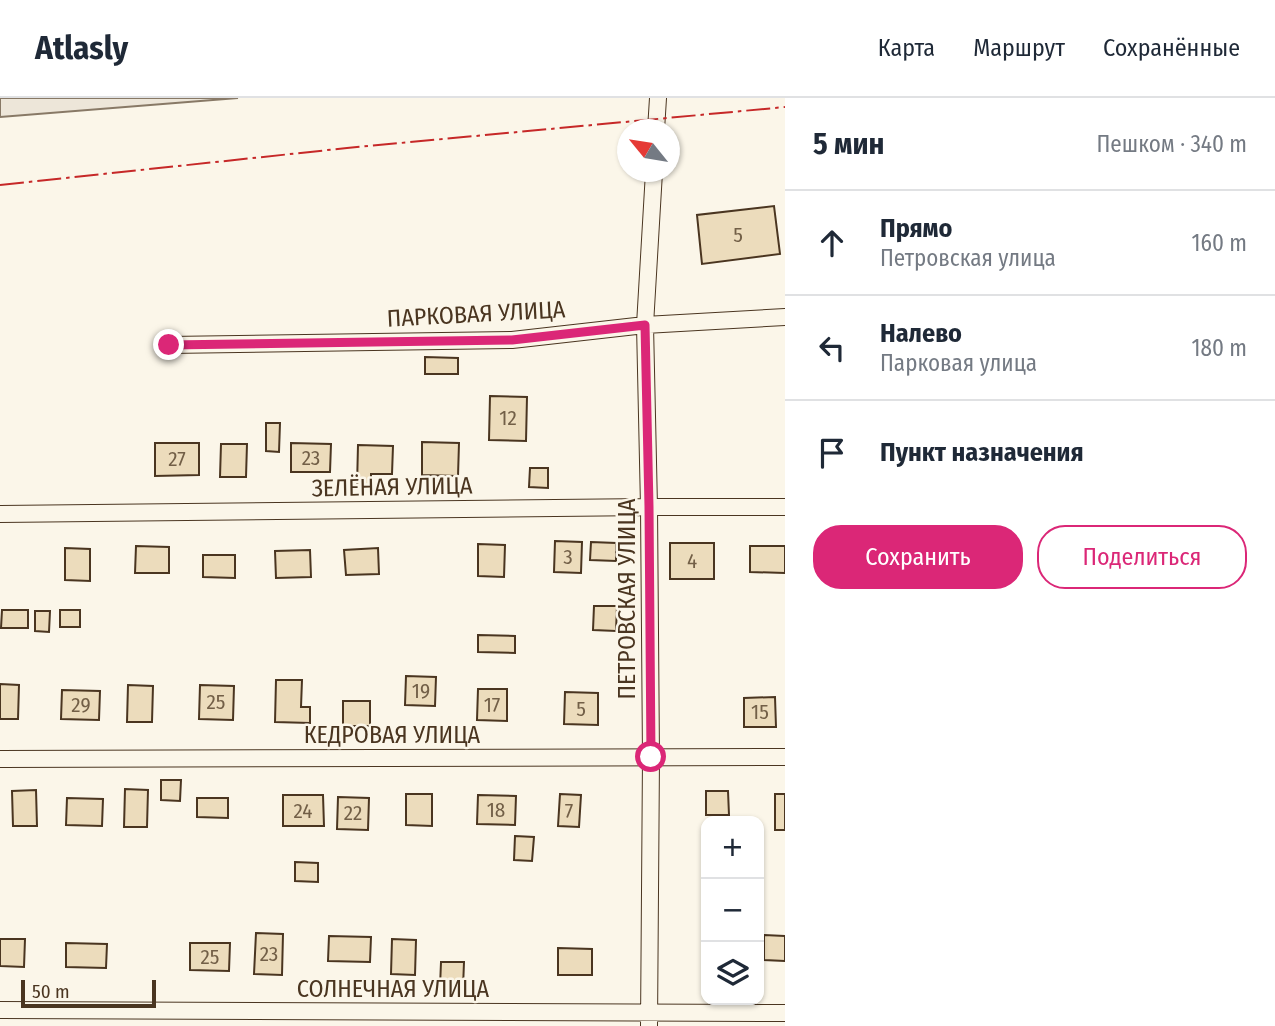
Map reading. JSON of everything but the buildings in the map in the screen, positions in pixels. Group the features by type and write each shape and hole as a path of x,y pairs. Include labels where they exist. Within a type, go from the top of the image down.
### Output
{"street":[{"path":"657,119 658,98"},
{"name":"ПЕТРОВСКАЯ УЛИЦА","path":"649,1019 651,757 645,325 653,182"},
{"name":"ПАРКОВАЯ УЛИЦА","path":"169,345 512,340 645,325 785,317"},
{"name":"ЗЕЛЁНАЯ УЛИЦА","path":"0,514 785,507"},
{"name":"КЕДРОВАЯ УЛИЦА","path":"0,759 785,757"},
{"name":"СОЛНЕЧНАЯ УЛИЦА","path":"0,1010 649,1019 785,1013"}],"shaded area":[{"path":"0,98 238,98 0,117"}],"power":[{"path":"0,185 347,148 785,107"}],"route":[{"path":"169,345 512,340 645,325 651,757"}]}
